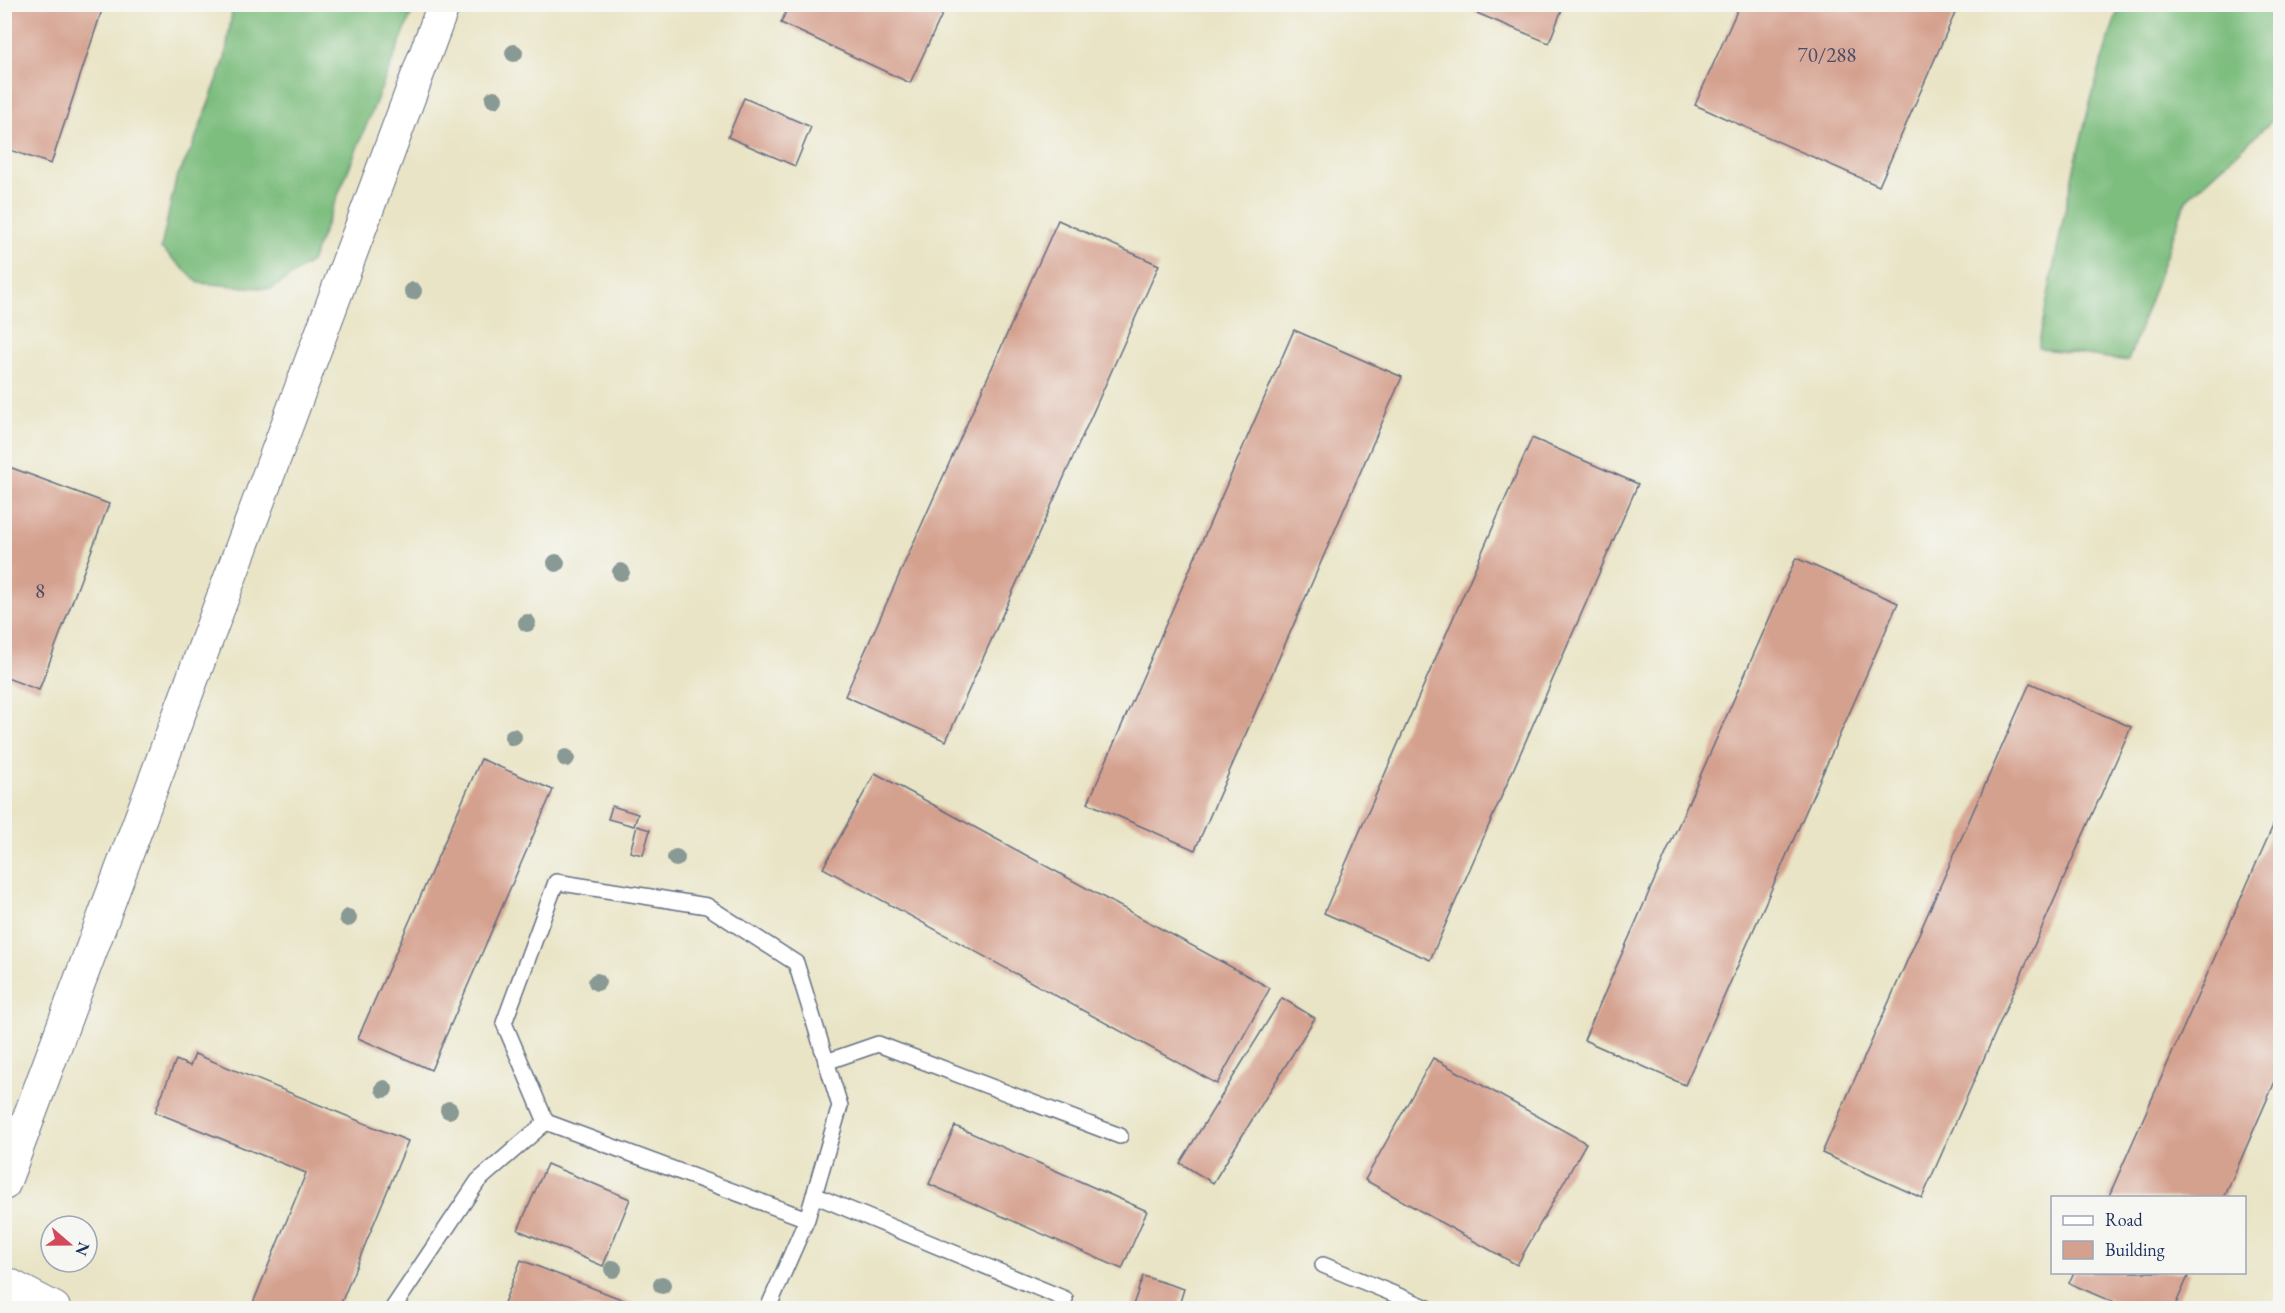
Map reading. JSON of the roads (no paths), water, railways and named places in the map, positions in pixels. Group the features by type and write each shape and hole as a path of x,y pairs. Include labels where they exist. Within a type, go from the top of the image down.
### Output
{"street":[{"path":"5,1181 444,4"},
{"path":"4,1282 54,1308"}],"lane":[{"path":"768,1308 807,1219 840,1106 796,963 707,906 556,882 504,1023 546,1122 807,1219"},
{"path":"826,1062 878,1044 1119,1136"},
{"path":"393,1308 478,1181 546,1122"},
{"path":"814,1195 1065,1299"},
{"path":"1323,1265 1428,1308"}]}
